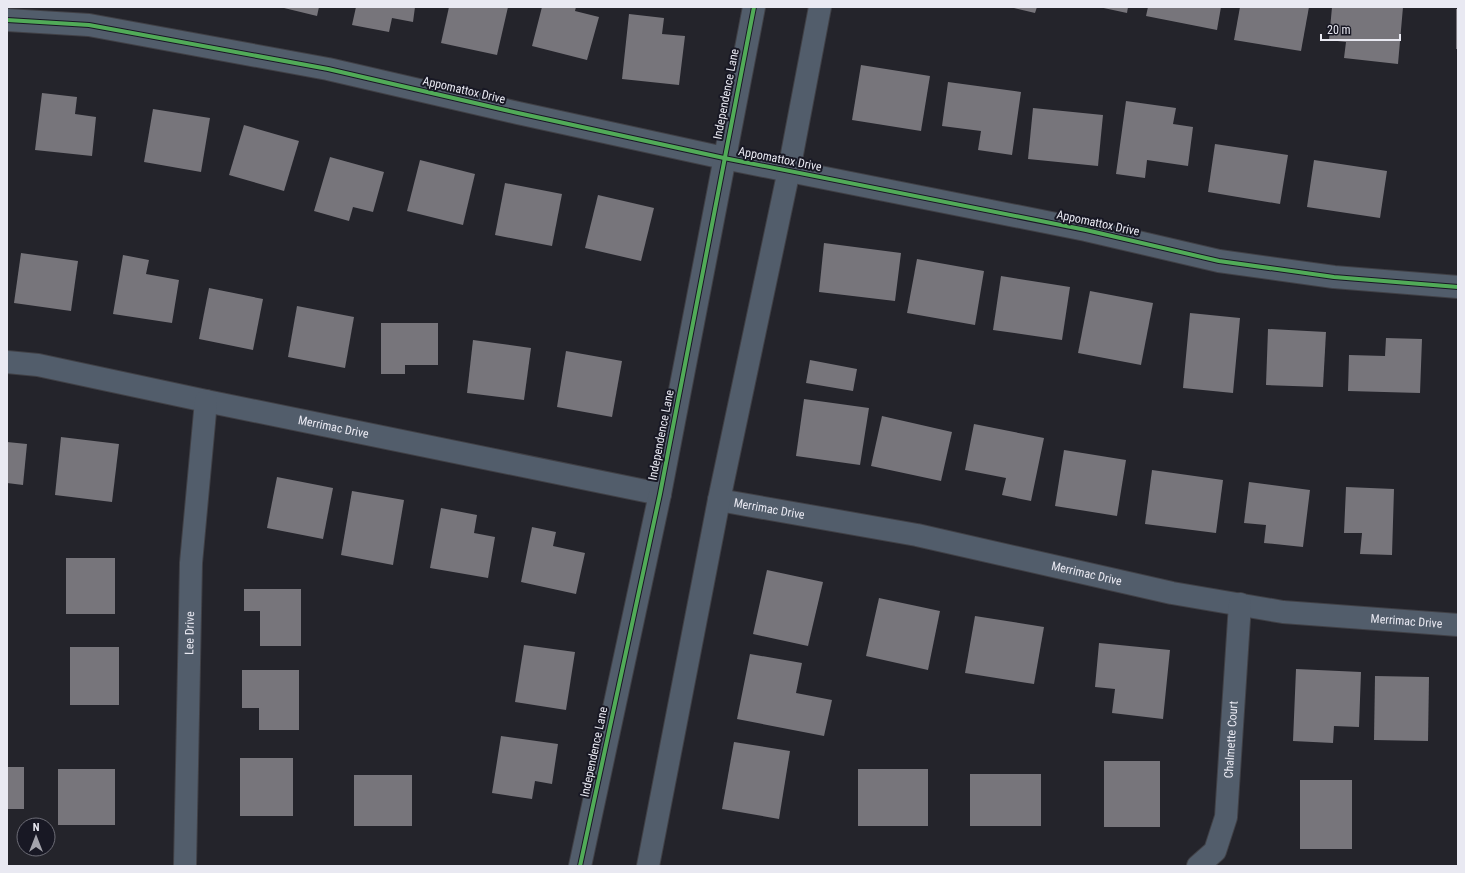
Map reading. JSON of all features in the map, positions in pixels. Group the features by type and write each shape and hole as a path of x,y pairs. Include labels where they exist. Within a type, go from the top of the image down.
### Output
{"street":[{"name":"Independence Lane","path":"580,866 660,494 754,7"},
{"path":"648,866 719,500 789,170 820,7"},
{"name":"Appomattox Drive","path":"7,20 89,25 320,67 526,115 724,158 1086,230 1219,261 1334,277 1458,287"},
{"name":"Merrimac Drive","path":"7,362 38,366 660,494"},
{"name":"Lee Drive","path":"184,866 191,563 206,401"},
{"name":"Merrimac Drive","path":"719,500 917,535 1172,593 1283,612 1458,625"},
{"name":"Chalmette Court","path":"1198,866 1215,851 1226,817 1240,604"}],"building":[{"path":"280,7 319,7 317,16"},
{"path":"356,7 415,7 413,22 392,18 389,32 352,25"},
{"path":"449,7 508,7 497,55 441,43"},
{"path":"542,7 576,7 575,11 599,17 587,60 532,46"},
{"path":"1010,7 1037,7 1035,13"},
{"path":"1099,7 1128,7 1127,13"},
{"path":"1148,7 1221,7 1217,30 1146,16"},
{"path":"1240,7 1309,7 1301,51 1234,40"},
{"path":"1332,7 1403,7 1398,64 1344,58 1346,42 1329,40"},
{"path":"1456,9 1458,9 1458,49 1456,49"},
{"path":"629,14 664,18 662,34 685,36 679,85 622,79"},
{"path":"861,65 930,76 921,131 852,120"},
{"path":"948,82 1021,92 1012,155 978,150 981,131 942,126"},
{"path":"42,93 77,97 75,114 96,117 92,156 35,150"},
{"path":"1126,101 1176,108 1173,124 1193,127 1188,166 1147,160 1145,178 1116,174"},
{"path":"1033,108 1103,115 1098,166 1028,159"},
{"path":"153,109 210,118 201,172 144,162"},
{"path":"244,125 299,141 284,191 229,175"},
{"path":"1215,144 1288,155 1280,204 1208,192"},
{"path":"330,157 384,172 373,212 353,207 349,221 314,211"},
{"path":"420,160 475,174 463,225 407,211"},
{"path":"1314,160 1387,171 1380,218 1307,207"},
{"path":"505,183 562,194 552,246 495,235"},
{"path":"598,195 654,208 641,261 585,248"},
{"path":"824,243 901,253 895,301 819,292"},
{"path":"21,253 78,261 71,311 14,303"},
{"path":"123,255 149,260 146,274 179,280 172,323 113,314"},
{"path":"917,259 984,271 975,325 907,313"},
{"path":"1001,276 1070,287 1062,340 993,330"},
{"path":"209,288 263,299 253,350 199,339"},
{"path":"1090,291 1153,303 1141,365 1078,353"},
{"path":"297,306 354,317 345,368 288,357"},
{"path":"1190,313 1240,318 1233,393 1183,388"},
{"path":"381,323 438,323 438,365 405,365 405,374 381,374"},
{"path":"1268,329 1326,332 1323,387 1266,385"},
{"path":"1386,338 1422,339 1420,393 1348,391 1349,355 1385,356"},
{"path":"473,340 531,348 524,400 467,393"},
{"path":"566,351 622,361 612,417 557,407"},
{"path":"810,360 857,369 853,391 806,383"},
{"path":"804,399 869,408 860,465 796,456"},
{"path":"882,416 952,432 941,481 871,466"},
{"path":"974,424 1044,438 1031,501 1002,495 1006,478 965,470"},
{"path":"61,437 119,444 112,502 55,495"},
{"path":"7,442 27,444 23,485 7,483"},
{"path":"1064,450 1126,460 1117,516 1055,506"},
{"path":"1152,470 1223,480 1216,533 1145,524"},
{"path":"277,477 333,488 323,539 267,528"},
{"path":"1249,482 1310,490 1303,547 1264,543 1266,525 1244,523"},
{"path":"1346,487 1394,489 1392,555 1360,554 1362,533 1344,533"},
{"path":"352,491 404,500 393,565 341,555"},
{"path":"441,508 477,515 474,533 495,537 488,578 430,568"},
{"path":"532,527 556,532 553,546 585,553 576,594 521,582"},
{"path":"66,558 115,558 115,614 66,614"},
{"path":"767,570 823,582 808,646 753,634"},
{"path":"244,589 301,589 301,646 260,646 260,611 244,611"},
{"path":"879,598 940,611 928,670 866,656"},
{"path":"975,616 1044,627 1034,684 965,673"},
{"path":"1099,643 1170,650 1163,719 1112,713 1115,689 1095,687"},
{"path":"524,645 575,652 566,710 515,702"},
{"path":"70,647 119,647 119,705 70,705"},
{"path":"750,654 802,663 796,693 832,700 824,736 737,719"},
{"path":"1296,669 1361,672 1359,727 1334,726 1333,743 1293,741"},
{"path":"242,670 299,670 299,730 259,730 259,708 242,708"},
{"path":"1375,676 1429,677 1428,741 1374,740"},
{"path":"501,736 558,744 552,784 535,781 532,799 492,793"},
{"path":"734,742 790,751 779,819 722,809"},
{"path":"240,758 293,758 293,816 240,816"},
{"path":"1104,761 1160,761 1160,827 1104,827"},
{"path":"7,767 24,767 24,809 7,809"},
{"path":"58,769 115,769 115,825 58,825"},
{"path":"858,769 928,769 928,826 858,826"},
{"path":"970,774 1041,774 1041,826 970,826"},
{"path":"354,775 412,775 412,826 354,826"},
{"path":"1300,780 1352,780 1352,849 1300,849"}],"cycle path":[{"path":"580,866 660,494 754,7"},
{"path":"7,20 89,25 328,69 518,113 724,158 1086,230 1219,261 1334,277 1458,287"}]}
